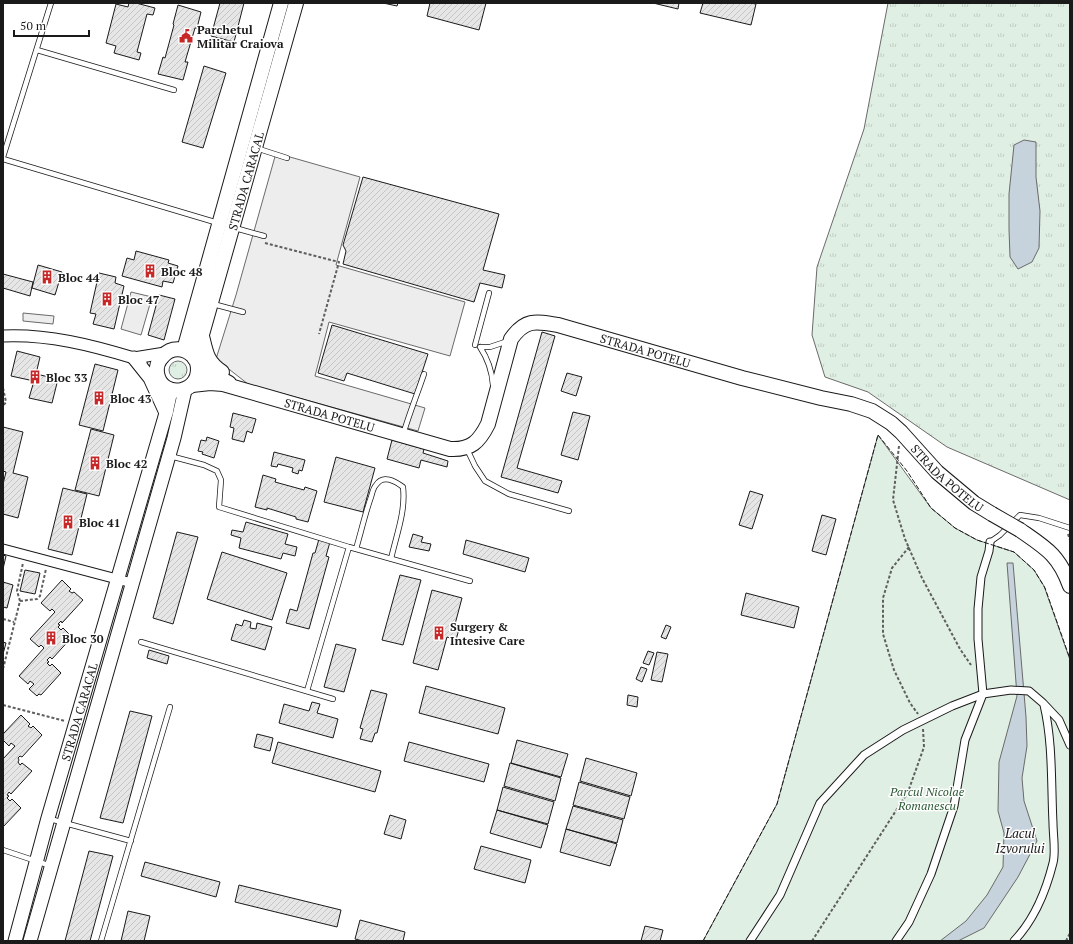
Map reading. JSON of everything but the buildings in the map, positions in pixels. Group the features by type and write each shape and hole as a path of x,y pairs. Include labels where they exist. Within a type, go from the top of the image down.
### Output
{"main road":[{"name":"STRADA CARACAL","path":"192,357 219,223 281,3"},
{"name":"STRADA CARACAL","path":"192,357 202,335 296,3"},
{"name":"STRADA POTELU","path":"182,388 216,384 241,389 450,449 458,449 475,443 482,436 488,424 512,339 518,330 525,324 532,322 558,325 742,378 851,404 872,411 891,423 901,432 937,472 974,503 1045,546 1056,557 1067,576 1070,586"},
{"path":"202,335 207,355 212,364 241,389"},
{"path":"174,350 192,357 198,367 197,377 182,388 162,384 157,375 158,363 165,353 174,350"},
{"name":"STRADA POTELU","path":"192,357 210,372 241,389"},
{"path":"134,358 150,378 166,413"},
{"name":"STRADA CARACAL","path":"15,941 48,818 166,413 182,388"},
{"name":"STRADA CARACAL","path":"30,941 169,456 179,417 182,388"}],"street":[{"path":"3,336 32,336 71,341 134,358 157,375"},
{"path":"134,358 165,353"},
{"path":"896,941 909,922 931,874 954,806 965,740 983,694 978,639 978,609 981,578 989,551 990,542"},
{"path":"3,549 132,584"},
{"path":"750,941 780,895 820,803 864,755 903,730 952,706 983,694 1011,690 1029,691 1059,720 1070,745"},
{"path":"1014,941 1024,930 1043,896 1054,861 1050,749 1047,719 1043,703"}],"lane":[{"path":"51,3 3,158 264,236"},
{"path":"37,50 174,90"},
{"path":"254,148 287,158"},
{"path":"475,345 489,293"},
{"path":"211,303 242,312"},
{"path":"494,403 492,376 486,356 480,347 490,347 512,339"},
{"path":"403,436 410,410 417,397 424,374"},
{"path":"467,447 475,466 485,481 508,494 569,511"},
{"path":"169,456 204,465 217,471 222,480 219,507 349,547 470,581"},
{"path":"356,549 369,502 376,485 381,481 388,479 396,481 403,487 403,506 391,559"},
{"path":"990,542 1000,535 1020,515 1039,518 1070,528"},
{"path":"307,691 349,547"},
{"path":"140,642 333,698"},
{"path":"101,941 170,707"},
{"path":"48,818 131,841"},
{"path":"3,850 51,866"}],"path":[{"path":"262,242 338,262 319,334"},
{"path":"3,388 6,402 3,406"},
{"path":"899,444 893,500 909,547 922,578 960,649 982,679"},
{"path":"812,941 908,792 924,747 922,720 910,703 894,670 882,634 883,598 892,568 909,547"},
{"path":"3,669 20,601 17,591 25,554"},
{"path":"20,601 37,599 40,596 48,561"},
{"path":"3,619 14,622"},
{"path":"3,705 76,724"},
{"path":"1066,941 1070,933"}],"green space":[{"path":"888,3 1070,3 1070,500 947,447 868,392 825,377 812,335 817,267 864,129"},
{"path":"174,361 182,361 187,366 185,377 182,379 174,379 169,374 169,366"},
{"name":"Parcul Nicolae Romanescu","path":"878,435 931,508 955,528 977,540 1014,552 1034,570 1044,586 1070,660 1070,941 703,941 777,804"}],"shaded area":[{"path":"276,153 360,177 336,265 465,302 450,356 329,322 315,376 425,408 418,431 248,384 216,359 236,295"},
{"path":"131,292 152,297 141,335 121,329"},
{"path":"23,313 54,316 53,324 23,321"}],"water":[{"path":"1024,140 1036,142 1036,177 1040,211 1039,248 1032,262 1018,269 1010,257 1009,194 1014,145"},
{"name":"Lacul Izvorului","path":"1007,563 1013,563 1026,717 1027,746 1022,778 1024,801 1037,841 1018,877 984,928 958,941 940,941 966,921 987,895 1003,867 1004,833 998,811 999,762 1017,696"}],"fence":[{"path":"878,435 907,471 931,508 955,528 977,540 1014,552 1034,570 1045,588 1070,659"},
{"path":"703,941 777,804 878,435"}],"place":[{"name":"Parchetul Militar Craiova","path":"186,36"},
{"name":"Bloc 48","path":"150,271"},
{"name":"Bloc 44","path":"47,277"},
{"name":"Bloc 47","path":"107,299"},
{"name":"Bloc 33","path":"35,377"},
{"name":"Bloc 43","path":"99,398"},
{"name":"Bloc 42","path":"95,463"},
{"name":"Bloc 41","path":"68,522"},
{"name":"Surgery & Intesive Care","path":"439,633"},
{"name":"Bloc 30","path":"51,638"}]}
